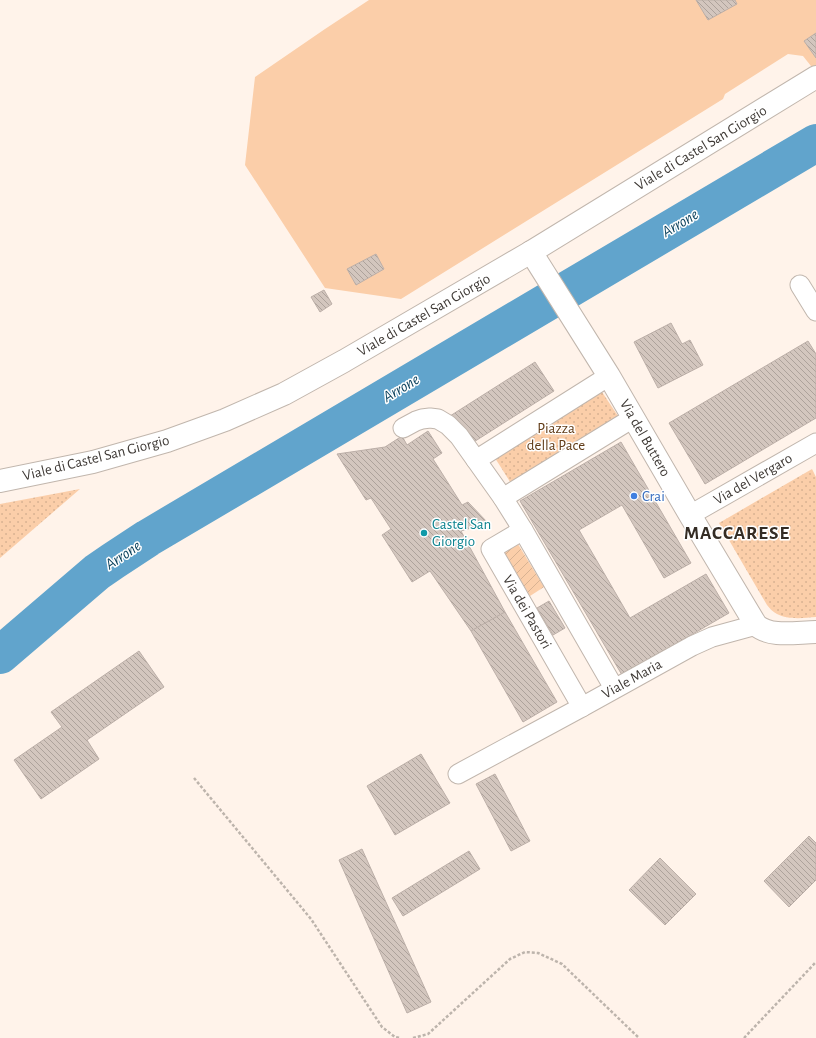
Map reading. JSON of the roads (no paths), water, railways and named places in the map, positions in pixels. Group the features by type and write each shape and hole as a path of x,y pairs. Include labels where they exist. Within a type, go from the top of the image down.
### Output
{"street":[{"name":"Viale di Castel San Giorgio","path":"0,481 76,466 136,451 198,430 284,394 329,370 531,252 816,78"},
{"name":"Via del Buttero","path":"531,252 609,376 756,625"},
{"path":"800,285 816,311"},
{"path":"476,460 609,376"},
{"path":"403,428 416,421 430,418 438,419 453,430 503,498 523,530 614,688"},
{"path":"503,498 633,418"},
{"name":"Via del Vergaro","path":"690,515 816,443"},
{"name":"Via dei Pastori","path":"523,530 491,549 582,707"},
{"path":"756,625 761,629 771,632 816,632"},
{"name":"Viale Maria","path":"458,774 701,642 722,634 756,625"}],"waterway":[{"name":"Arrone","path":"0,655 97,572 148,538 816,143"}],"place":[{"name":"Crai","path":"634,496"},
{"name":"Castel San Giorgio","path":"424,533"}],"district":[{"name":"MACCARESE","path":"737,533"}],"park label":[{"name":"Piazza della Pace","path":"556,436"}]}
